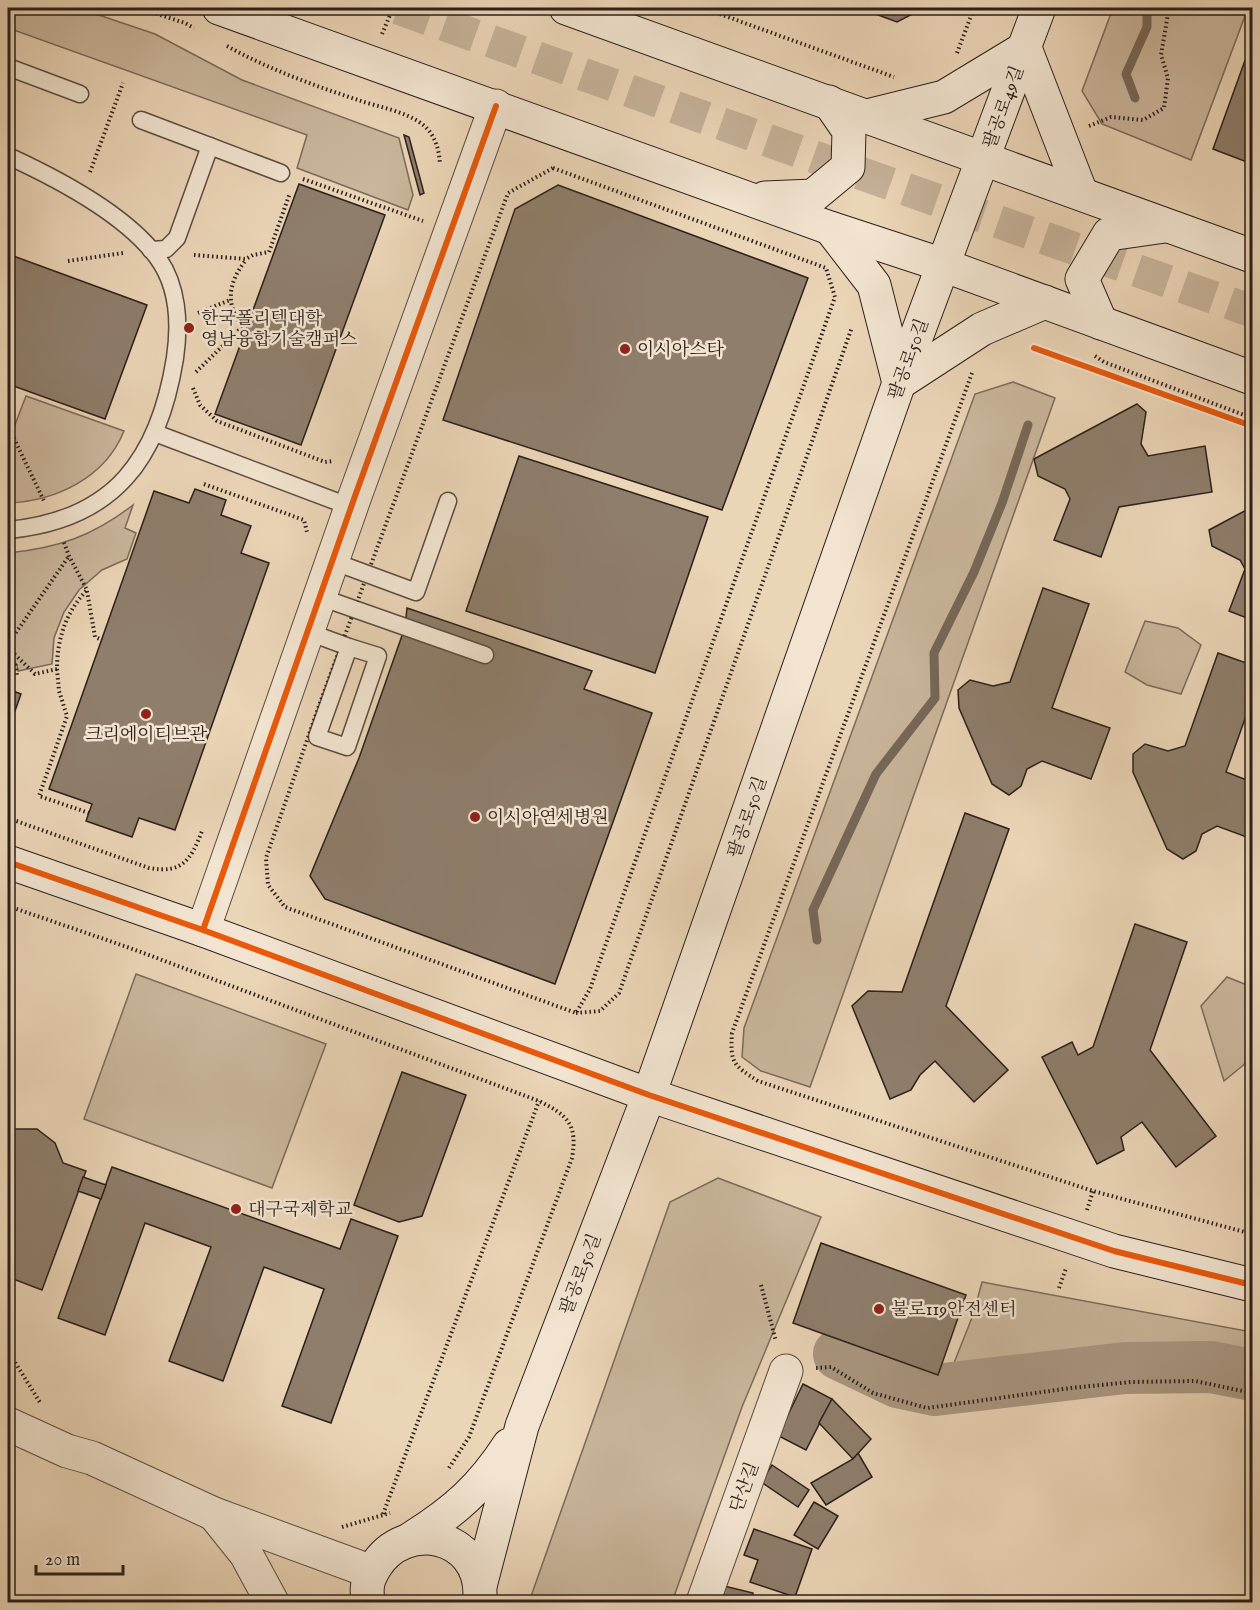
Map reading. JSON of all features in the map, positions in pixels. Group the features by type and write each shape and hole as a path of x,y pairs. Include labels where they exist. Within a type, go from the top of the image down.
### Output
{"main road":[{"path":"566,8 1252,256"},
{"name":"팔공로49길","path":"966,206 1040,8"},
{"path":"207,18 496,106 830,228 943,265 1045,302 1094,336 1252,378"},
{"path":"867,116 944,96 1024,48 1081,193"},
{"path":"748,198 813,196 848,167 849,131 829,102"},
{"path":"203,930 351,507 496,106"},
{"name":"팔공로50길","path":"522,1426 649,1095 899,383 966,206"},
{"path":"1094,336 1082,279 1110,234 1169,225"},
{"path":"830,228 874,285 899,383 982,329 1045,302"},
{"path":"8,862 203,930 649,1095 1114,1251 1252,1285"},
{"name":"단산길","path":"703,1602 786,1371"},
{"path":"8,1424 67,1451 92,1458 214,1514 362,1591 381,1557 396,1545 442,1519 468,1497 492,1472 522,1426"},
{"path":"480,1594 522,1426"},
{"path":"214,1514 246,1554 272,1602"},
{"path":"412,1538 430,1538 448,1542 463,1552 474,1567 480,1594"}],"lane":[{"path":"8,67 80,94"},
{"path":"141,120 288,175"},
{"path":"152,250 166,249 177,238 210,146"},
{"path":"8,156 82,194 123,224 152,250 171,285 177,308 178,327 171,378 155,433 130,472 94,504 54,522 8,530"},
{"path":"155,433 351,507"},
{"path":"332,561 416,592 448,501"},
{"path":"320,597 485,656"},
{"path":"308,632 378,656 347,747 317,737 349,647"}],"path":[{"path":"138,8 185,23 207,18"},
{"path":"382,34 393,8"},
{"path":"703,8 903,80"},
{"path":"954,61 974,8"},
{"path":"1086,128 1111,117 1143,120 1164,108 1168,78 1161,55 1169,8"},
{"path":"226,46 302,81 413,118 431,133 437,144 440,167"},
{"path":"89,175 123,83"},
{"path":"835,275 826,268 553,168 508,193 266,858 268,885 285,907 576,1013 600,1011 619,993 854,322"},
{"path":"288,175 424,222 427,212"},
{"path":"194,365 193,375 243,326 232,311 230,300 237,273 246,260 253,255 269,252 292,187"},
{"path":"189,263 195,245"},
{"path":"68,261 127,252"},
{"path":"192,255 246,260"},
{"path":"576,1013 590,989 835,297 826,268"},
{"path":"195,314 230,300"},
{"path":"194,306 195,320"},
{"path":"1094,336 1104,362 1252,418"},
{"path":"980,366 972,373 732,1033 731,1055 741,1070 758,1081 1093,1191 1252,1234"},
{"path":"192,383 200,405 217,421 325,462 333,462 338,456"},
{"path":"8,391 10,385"},
{"path":"1222,415 1252,426"},
{"path":"8,426 46,506 37,507"},
{"path":"204,484 304,520 307,531 305,538"},
{"path":"63,539 69,556 87,590 95,637 102,640"},
{"path":"57,669 35,674 8,646 69,556"},
{"path":"87,590 71,611 63,627 59,644 57,669 59,691 66,716 39,796 89,813"},
{"path":"8,653 16,666 17,677"},
{"path":"8,818 158,870 175,869 188,859 193,853 204,824"},
{"path":"8,906 141,952 539,1101 559,1111 571,1124 575,1142 572,1158 469,1437 446,1473"},
{"path":"383,1514 539,1101"},
{"path":"761,1285 786,1371 831,1367 873,1393 927,1408 1131,1382 1195,1381 1252,1393"},
{"path":"8,1351 49,1418 50,1442"},
{"path":"340,1527 392,1512"}],"shaded area":[{"path":"8,8 78,8 155,34 242,80 399,138 413,195 408,210 297,168 307,135 8,28"},
{"path":"1113,8 1248,8 1191,160 1102,124 1082,91"},
{"path":"1013,382 1055,398 810,1087 761,1071 742,1057 744,1028 975,394"},
{"path":"26,396 124,431 116,448 105,462 77,484 44,498 8,503 8,443"},
{"path":"133,505 125,528 136,533 127,559 102,570 79,590 64,612 54,638 52,664 18,671 8,651 8,553 43,548 74,539 104,525"},
{"path":"1145,621 1178,628 1201,645 1181,694 1147,685 1125,672"},
{"path":"136,974 326,1044 272,1188 84,1119"},
{"path":"1227,977 1252,987 1252,1058 1224,1081 1201,1006"},
{"path":"718,1178 821,1217 742,1407 672,1602 529,1602 670,1202"},
{"path":"982,1282 1252,1332 1252,1362 1140,1352 948,1378 973,1315"}],"building":[{"path":"859,8 924,8 897,22"},
{"path":"1252,41 1252,164 1213,149"},
{"path":"404,135 409,137 424,193 420,195"},
{"path":"299,184 385,215 301,445 215,414"},
{"name":"이시아스타","path":"558,185 808,278 722,510 443,420 515,209"},
{"path":"8,254 147,305 105,419 8,384"},
{"path":"1137,404 1146,412 1141,444 1148,456 1205,446 1212,492 1119,507 1101,557 1054,540 1070,499 1065,489 1038,476 1034,459"},
{"path":"519,456 708,517 655,673 466,611"},
{"name":"크리에이티브관","path":"195,489 226,500 221,515 251,526 241,553 269,563 175,830 139,818 132,837 86,821 92,804 49,789 154,491 189,503"},
{"path":"1252,507 1252,620 1229,611 1245,569 1240,560 1212,546 1209,530"},
{"path":"1043,588 1089,604 1052,708 1110,728 1091,779 1042,761 1027,769 1021,786 1009,795 992,784 959,708 958,690 970,680 993,686 1010,682"},
{"name":"이시아연세병원","path":"407,608 592,671 584,689 652,713 555,984 325,899 310,876 359,758 405,627"},
{"path":"1218,653 1252,665 1252,699 1226,772 1252,782 1252,839 1217,826 1202,834 1196,851 1183,859 1167,849 1133,772 1133,754 1145,744 1168,751 1185,746"},
{"path":"8,689 21,694 8,731"},
{"path":"965,813 1009,829 946,1006 1008,1070 974,1102 935,1061 920,1075 911,1090 890,1099 852,1006 868,991 902,992"},
{"path":"1135,924 1187,942 1150,1050 1216,1136 1176,1167 1142,1122 1121,1137 1124,1150 1097,1164 1042,1057 1072,1042 1078,1055 1093,1047"},
{"path":"402,1072 466,1095 422,1216 399,1222 354,1205"},
{"path":"37,1129 55,1143 63,1163 86,1171 42,1290 8,1277 8,1131"},
{"path":"112,1167 340,1249 351,1219 398,1236 331,1423 282,1406 324,1289 264,1267 223,1381 169,1361 211,1247 145,1223 105,1335 58,1318"},
{"path":"83,1177 106,1185 101,1199 78,1191"},
{"name":"불로119안전센터","path":"821,1243 966,1295 938,1375 793,1323"},
{"path":"803,1384 832,1399 806,1450 769,1431 786,1419"},
{"path":"832,1399 871,1439 853,1459 819,1423"},
{"path":"858,1453 872,1477 826,1505 811,1483 853,1459"},
{"path":"772,1465 809,1490 798,1507 761,1482"},
{"path":"814,1502 838,1516 818,1549 794,1535"},
{"path":"754,1529 812,1549 795,1597 750,1582 758,1560 744,1555"},
{"path":"720,1585 753,1593 751,1602 716,1602"}],"waterway":[{"path":"1135,98 1126,74 1147,27 1147,8"},
{"path":"817,940 813,910 876,774 935,698 934,653 974,572 1002,503 1028,425"},
{"path":"839,1354 898,1382 935,1390 1125,1368 1211,1367 1252,1375"}],"tunnel":[{"path":"398,8 1252,311"}],"cycle path":[{"path":"203,930 355,496 496,106"},
{"path":"1034,348 1252,426"},
{"path":"8,862 203,930 649,1095 1114,1251 1252,1285"}],"place":[{"name":"한국폴리텍대학 영남융합기술캠퍼스","path":"189,328"},
{"name":"이시아스타","path":"625,349"},
{"name":"크리에이티브관","path":"146,714"},
{"name":"이시아연세병원","path":"475,817"},
{"name":"대구국제학교","path":"236,1209"},
{"name":"불로119안전센터","path":"879,1309"}]}
